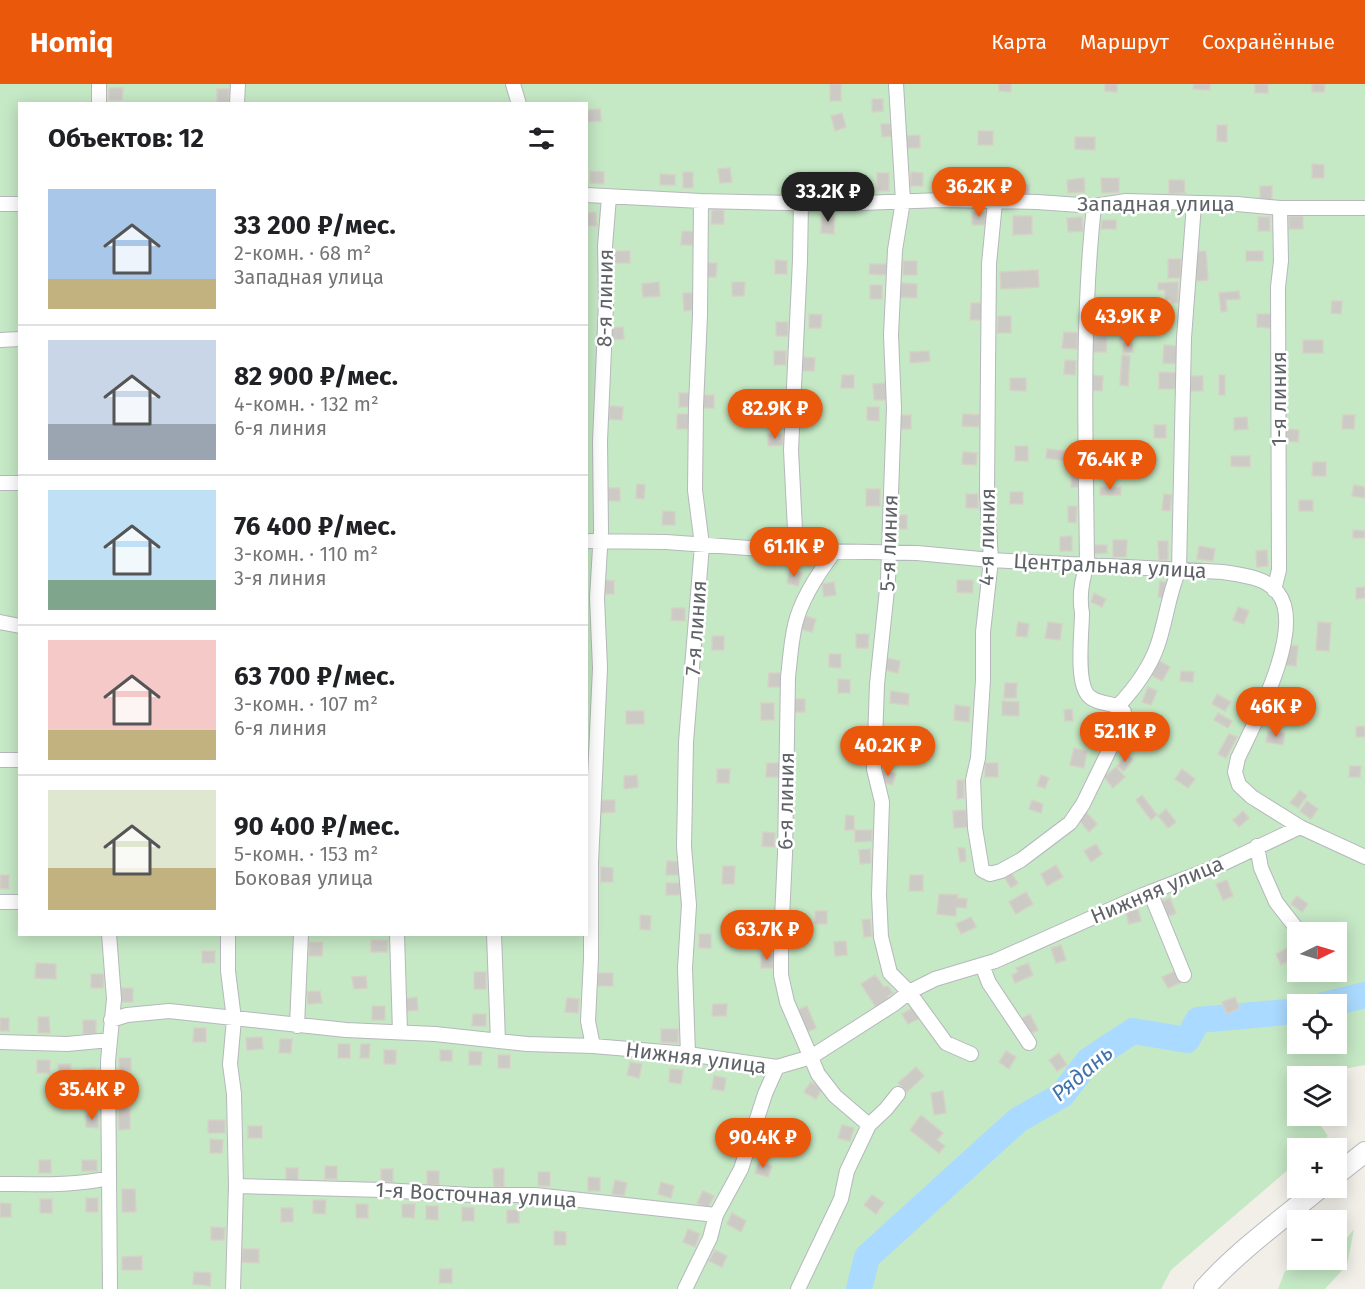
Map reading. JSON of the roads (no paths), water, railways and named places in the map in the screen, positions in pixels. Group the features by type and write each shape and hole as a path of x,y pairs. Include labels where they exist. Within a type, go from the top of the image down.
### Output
{"street":[{"path":"99,84 99,102"},
{"path":"237,102 238,84"},
{"path":"513,84 518,102"},
{"name":"5-я линия","path":"896,84 903,201 895,250 891,335 894,408 886,616 877,684 874,769 882,802 879,895 881,937 890,973 909,992 946,1043 971,1054"},
{"name":"Западная улица","path":"588,195 834,204 903,201 1037,202 1094,206 1126,201 1237,204 1280,208 1365,208"},
{"name":"8-я линия","path":"593,1046 588,1021 591,959 591,863 600,669 593,541 600,441 606,303 605,246 609,197"},
{"name":"7-я линия","path":"688,1054 685,968 689,905 684,847 686,742 702,545 695,490 701,201"},
{"path":"796,550 791,450 801,202"},
{"name":"4-я линия","path":"995,202 989,264 987,493 991,560 983,632 983,680 978,758 973,780 975,828 982,870 990,874 1001,872 1070,823 1083,804 1123,722 1124,712 1118,706"},
{"path":"0,204 18,204"},
{"path":"1094,206 1088,286 1085,413 1087,565 1081,582 1081,684 1087,695 1094,700 1118,706 1136,685 1157,647 1172,586 1179,570 1185,328 1194,204"},
{"name":"1-я линия","path":"1274,590 1279,570 1280,208"},
{"path":"0,340 18,339"},
{"path":"0,483 18,483"},
{"name":"Центральная улица","path":"593,541 917,553 991,560 1223,572 1266,583 1274,590"},
{"name":"6-я линия","path":"836,551 821,569 795,623 789,677 781,939 782,975 787,1002 818,1074 835,1096 869,1125"},
{"path":"1274,590 1279,593 1285,609 1285,628 1276,677 1238,758 1235,772 1239,785 1252,797 1300,827 1365,857"},
{"path":"0,622 18,626"},
{"path":"0,760 18,760"},
{"name":"Нижняя улица","path":"111,1020 127,1015 169,1011 297,1026 435,1034 527,1044 593,1046 688,1054 777,1067 811,1057 909,992 935,979 995,961 1150,892 1218,866 1300,827"},
{"path":"1257,846 1261,868 1276,902 1291,922"},
{"path":"1150,892 1184,975"},
{"path":"0,902 18,902"},
{"path":"109,936 114,999 108,1061 110,1289"},
{"path":"228,936 228,971 234,1019 230,1064 234,1094 236,1186 233,1289"},
{"path":"297,1026 300,936"},
{"path":"397,936 400,1032"},
{"path":"494,936 498,1041"},
{"path":"982,965 989,982 1029,1043"},
{"path":"0,1042 67,1044 110,1040"},
{"path":"685,1289 710,1238 716,1215 741,1169 765,1094 777,1067"},
{"path":"798,1289 841,1199 847,1171 869,1125 898,1094"},
{"path":"1347,1166 1365,1152"},
{"path":"0,1184 93,1182 109,1178"},
{"name":"1-я Восточная улица","path":"236,1186 472,1195 535,1195 716,1215"},
{"path":"1204,1289 1217,1274 1308,1198"}],"waterway":[{"name":"Рядань","path":"1347,999 1365,995"},
{"name":"Рядань","path":"859,1289 867,1257 1018,1120 1062,1095 1089,1060 1133,1031 1187,1040 1198,1020 1287,1012"}]}
